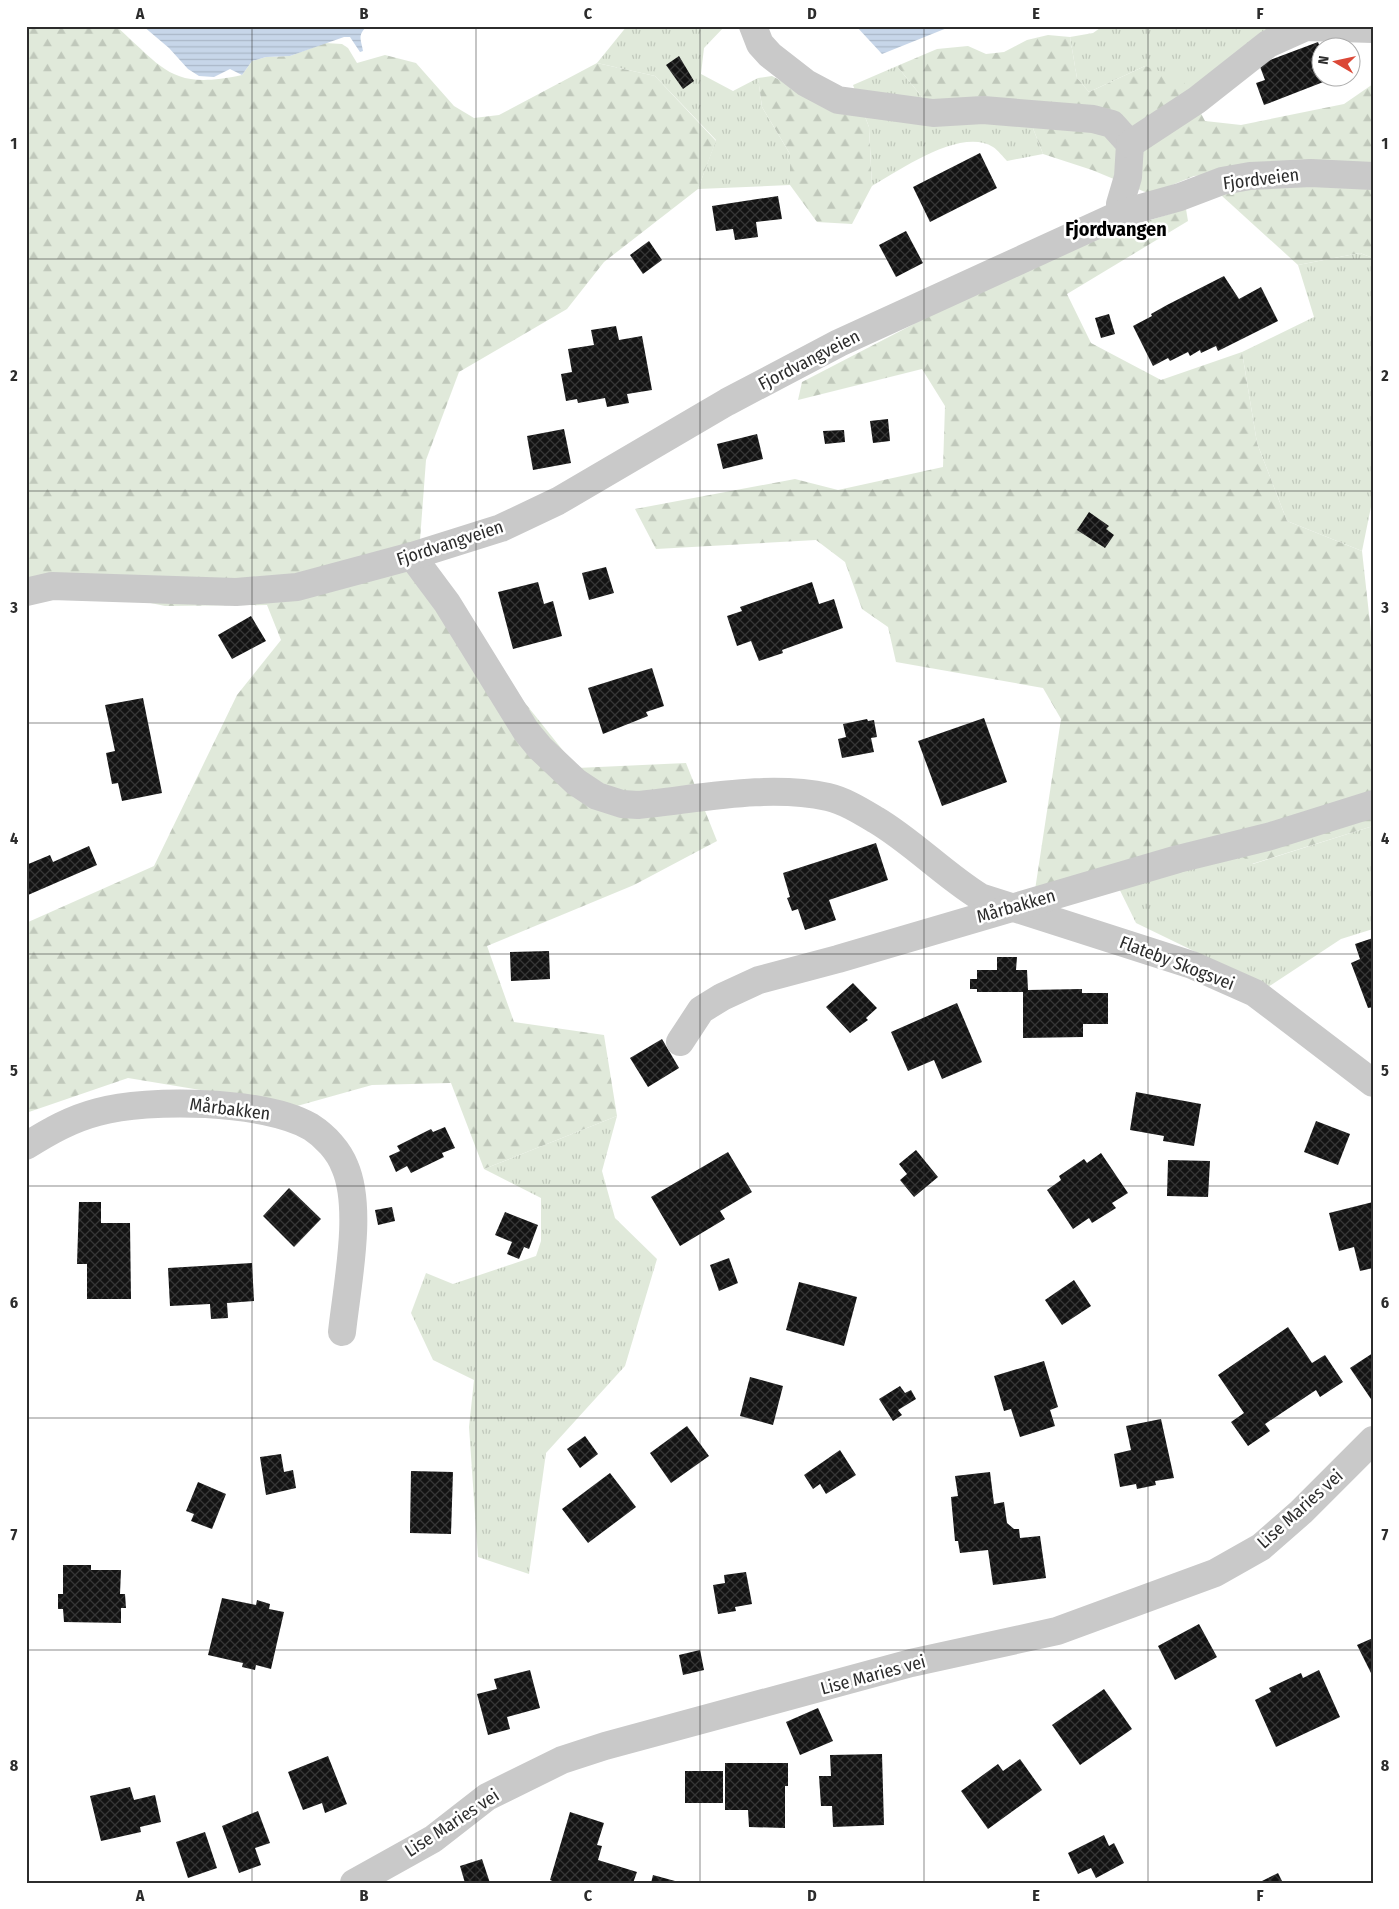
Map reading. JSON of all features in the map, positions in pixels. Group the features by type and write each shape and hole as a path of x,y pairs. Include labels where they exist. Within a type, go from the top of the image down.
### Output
{"street":[{"path":"753,26 760,44 770,55 806,83 838,100 933,113 983,110 1093,119 1112,124 1130,144 1128,177 1120,204 1123,213"},
{"path":"1130,144 1189,106 1268,44 1306,27 1373,29"},
{"name":"Fjordveien","path":"1123,213 1180,197 1222,181 1250,176 1311,172 1373,176"},
{"name":"Fjordvangveien","path":"26,592 52,586 236,592 297,586 412,556 501,528 558,501 727,402 839,343 1123,213"},
{"name":"Flateby Skogsvei","path":"412,556 447,603 526,731 576,782 597,796 622,804 638,805 754,794 827,797 843,802 877,820 960,884 980,897 1192,965 1255,993 1373,1083"},
{"name":"Mårbakken","path":"680,1042 701,1010 722,997 759,980 1178,859 1271,836 1373,804"},
{"name":"Mårbakken","path":"26,1146 72,1120 100,1111 136,1105 178,1103 243,1108 279,1115 312,1128 335,1149 344,1164 349,1178 354,1208 342,1332"},
{"name":"Lise Maries vei","path":"354,1883 433,1839 487,1797 562,1760 605,1746 911,1663 1057,1631 1215,1573 1261,1547 1301,1512 1373,1440"}],"green space":[{"path":"26,26 116,26 159,65 171,73 184,78 200,80 242,75 252,61 266,57 290,56 325,43 342,44 348,48 357,63 385,55 416,63 454,106 474,118 499,115 597,63 655,76 716,141 698,189 604,262 567,309 459,372 426,460 420,540 501,673 577,768 686,763 717,841 634,885 487,946 514,1022 604,1035 617,1116 484,1169 451,1083 372,1085 297,1106 128,1078 26,1113 26,923 154,866 237,695 281,640 267,605 165,606 26,577"},
{"path":"627,26 725,26 704,48 701,74 733,91 758,78 762,107 790,154 790,185 698,189 716,140 655,76 597,63"},
{"path":"1103,26 1283,26 1190,93 1145,66 1089,92 1077,78 1070,37 1093,33"},
{"path":"1048,35 1070,37 1077,78 1089,92 1145,66 1183,80 1205,121 1241,125 1344,104 1373,84 1373,258 1360,253 1298,265 1222,196 1207,175 1194,176 1150,194 1092,170 1043,154 1029,118 926,102 897,66 937,49 968,46 986,54 1004,52 1027,40"},
{"path":"897,66 926,102 1029,118 1043,154 1007,161 993,147 980,142 965,142 948,146 914,161 872,186 869,127 853,85"},
{"path":"772,76 822,102 862,109 869,127 872,186 852,224 817,222 790,185 790,154 762,107 758,78"},
{"path":"1186,209 1188,221 1067,294 1091,343 1161,380 1242,352 1257,443 1287,521 1362,551 1373,650 1373,826 1252,864 1216,838 1035,890 1061,719 1043,688 896,662 888,627 862,609 845,562 816,540 656,549 635,509 795,479 838,490 943,467 945,406 922,369 798,400 802,382 991,284 1079,242"},
{"path":"1360,253 1373,258 1373,497 1362,551 1287,521 1257,443 1242,352 1314,317 1298,265"},
{"path":"1373,826 1373,929 1341,939 1268,987 1136,923 1109,868 1216,838 1253,864"},
{"path":"617,1116 602,1171 615,1218 657,1259 625,1366 546,1453 529,1574 478,1557 469,1427 474,1380 433,1360 411,1313 426,1273 453,1284 536,1256 541,1241 541,1198 484,1169"}],"water":[{"path":"143,26 367,26 361,35 363,51 360,52 350,37 344,37 290,56 266,57 252,61 242,75 230,69 214,77 199,76 188,69 169,48"},
{"path":"856,26 952,26 882,54"}],"building":[{"path":"1312,44 1312,86 1264,105 1256,83 1265,80 1259,64"},
{"path":"679,56 694,81 683,89 666,65"},
{"path":"980,153 997,188 930,222 913,187"},
{"path":"778,196 782,219 756,222 758,237 735,240 733,229 716,231 712,206"},
{"path":"906,231 923,263 896,277 879,245"},
{"path":"649,241 662,260 643,274 630,255"},
{"path":"1224,276 1239,299 1261,287 1278,321 1218,351 1216,346 1201,353 1200,350 1190,356 1188,352 1170,361 1168,358 1153,366 1133,326 1167,305"},
{"path":"1109,314 1115,334 1101,338 1095,318"},
{"path":"616,326 619,340 642,336 652,390 627,394 629,403 607,407 605,398 578,403 577,399 566,401 561,374 572,372 568,349 594,345 591,330"},
{"path":"888,419 890,441 873,443 870,421"},
{"path":"564,429 571,463 533,470 527,436"},
{"path":"844,430 845,442 825,444 823,431"},
{"path":"757,434 763,459 723,469 717,444"},
{"path":"1089,512 1109,526 1106,529 1114,535 1105,548 1077,530"},
{"path":"606,567 614,593 589,600 582,573"},
{"path":"538,582 544,604 553,601 562,636 513,649 498,592"},
{"path":"812,582 819,604 834,599 843,628 782,650 783,653 759,661 751,641 737,646 727,616 742,611 740,607"},
{"path":"251,616 266,641 232,659 218,635"},
{"path":"652,668 664,706 646,712 648,716 603,734 588,688"},
{"path":"143,698 162,793 122,801 118,783 112,784 106,753 115,751 105,705"},
{"path":"984,718 1007,782 942,806 918,741"},
{"path":"867,719 868,721 874,720 877,737 871,738 874,752 842,758 838,739 846,737 843,724"},
{"path":"876,843 888,880 829,900 836,920 805,930 798,909 792,911 787,898 790,897 783,873"},
{"path":"89,846 97,865 28,895 26,890 26,865 50,855 53,862"},
{"path":"1373,938 1373,1007 1368,1008 1351,963 1360,959 1355,944"},
{"path":"549,951 550,979 511,981 510,952"},
{"path":"997,957 1017,957 1016,970 1027,970 1028,990 1082,989 1082,993 1108,993 1108,1024 1083,1024 1083,1037 1023,1038 1023,992 977,992 977,989 970,989 970,979 977,979 977,970 997,970"},
{"path":"853,983 877,1008 866,1018 868,1020 850,1033 826,1007"},
{"path":"957,1003 982,1062 942,1079 934,1060 908,1071 891,1032"},
{"path":"662,1039 679,1068 648,1087 630,1058"},
{"path":"1136,1092 1201,1104 1194,1146 1163,1141 1164,1136 1130,1130"},
{"path":"1316,1121 1350,1134 1338,1165 1304,1152"},
{"path":"445,1127 455,1148 442,1153 444,1157 411,1173 407,1166 396,1172 389,1156 400,1151 397,1146 431,1129 433,1132"},
{"path":"916,1150 938,1177 914,1197 900,1180 907,1174 899,1164"},
{"path":"728,1152 752,1192 720,1211 725,1219 680,1246 651,1197"},
{"path":"1101,1153 1128,1193 1112,1203 1116,1208 1092,1223 1089,1218 1073,1229 1047,1190 1061,1180 1059,1176 1084,1159 1087,1163"},
{"path":"1168,1160 1210,1161 1208,1197 1167,1196"},
{"path":"289,1188 321,1219 294,1247 263,1216"},
{"path":"79,1202 101,1202 101,1223 130,1223 131,1299 87,1299 87,1264 77,1264"},
{"path":"1373,1202 1373,1268 1360,1271 1354,1247 1339,1251 1329,1213"},
{"path":"392,1207 395,1221 378,1225 375,1210"},
{"path":"505,1212 538,1225 529,1249 524,1247 519,1259 507,1254 512,1242 495,1235"},
{"path":"729,1258 738,1283 719,1291 710,1265"},
{"path":"252,1263 254,1301 227,1303 228,1318 211,1319 210,1304 170,1306 168,1268"},
{"path":"1074,1280 1091,1306 1062,1325 1045,1300"},
{"path":"799,1282 857,1297 844,1346 786,1330"},
{"path":"1288,1327 1312,1363 1325,1355 1343,1382 1320,1397 1316,1390 1265,1424 1270,1431 1248,1446 1231,1422 1244,1413 1218,1375"},
{"path":"1373,1353 1373,1402 1350,1368"},
{"path":"1044,1361 1058,1407 1050,1410 1055,1426 1020,1437 1011,1409 1004,1411 994,1376"},
{"path":"750,1377 783,1386 773,1425 740,1416"},
{"path":"900,1386 905,1393 911,1390 916,1399 898,1410 902,1415 893,1421 879,1399"},
{"path":"1161,1419 1174,1478 1155,1481 1156,1485 1137,1489 1136,1484 1120,1487 1114,1454 1131,1450 1126,1426"},
{"path":"687,1426 709,1456 671,1483 650,1453"},
{"path":"585,1436 598,1454 580,1468 567,1449"},
{"path":"840,1450 856,1475 826,1494 820,1484 813,1489 804,1475"},
{"path":"281,1454 284,1472 293,1470 296,1488 266,1495 260,1457"},
{"path":"411,1471 453,1472 451,1534 410,1533"},
{"path":"990,1472 994,1504 1004,1502 1007,1523 1014,1529 1019,1529 1020,1538 1040,1536 1046,1578 993,1585 988,1550 960,1553 958,1541 955,1541 951,1497 958,1496 955,1476"},
{"path":"610,1473 636,1507 588,1543 562,1509"},
{"path":"198,1482 226,1494 212,1529 191,1521 194,1514 186,1511"},
{"path":"63,1565 91,1565 91,1570 121,1570 120,1594 125,1594 126,1608 121,1608 121,1623 64,1622 63,1609 58,1609 58,1594 63,1594"},
{"path":"746,1572 752,1604 735,1607 736,1611 718,1614 713,1585 725,1583 724,1575"},
{"path":"222,1598 256,1605 257,1600 270,1604 269,1609 284,1612 271,1669 256,1665 255,1670 242,1667 243,1663 208,1655"},
{"path":"1199,1624 1217,1657 1175,1680 1158,1646"},
{"path":"1373,1638 1373,1677 1357,1645"},
{"path":"700,1650 704,1670 683,1675 679,1655"},
{"path":"530,1670 540,1708 507,1717 510,1729 488,1735 477,1694 497,1689 494,1679"},
{"path":"1319,1670 1340,1717 1276,1747 1255,1700 1271,1692 1269,1688 1301,1673 1303,1678"},
{"path":"1104,1689 1132,1729 1080,1765 1052,1725"},
{"path":"818,1708 833,1741 800,1755 786,1722"},
{"path":"882,1754 884,1825 833,1827 832,1806 821,1806 819,1776 831,1776 830,1755"},
{"path":"328,1756 347,1804 325,1813 322,1803 303,1810 288,1772"},
{"path":"1020,1759 1042,1790 988,1829 961,1791 998,1764 1003,1771"},
{"path":"725,1763 788,1763 788,1786 785,1786 785,1828 749,1827 748,1810 725,1810"},
{"path":"685,1771 723,1771 723,1803 685,1803"},
{"path":"130,1787 134,1800 155,1795 161,1822 140,1827 141,1832 101,1841 90,1796"},
{"path":"258,1811 270,1843 255,1848 261,1865 239,1873 222,1826"},
{"path":"570,1812 604,1823 597,1845 602,1846 598,1860 637,1872 633,1883 557,1883 550,1880"},
{"path":"205,1832 217,1868 188,1878 176,1842"},
{"path":"1104,1835 1109,1846 1114,1843 1124,1863 1096,1878 1091,1868 1078,1874 1068,1853"},
{"path":"482,1859 490,1883 465,1883 460,1866"},
{"path":"1278,1873 1283,1883 1258,1883"},
{"path":"653,1875 675,1881 674,1883 651,1883"}],"district":[{"name":"Fjordvangen","path":"1116,229"}]}
